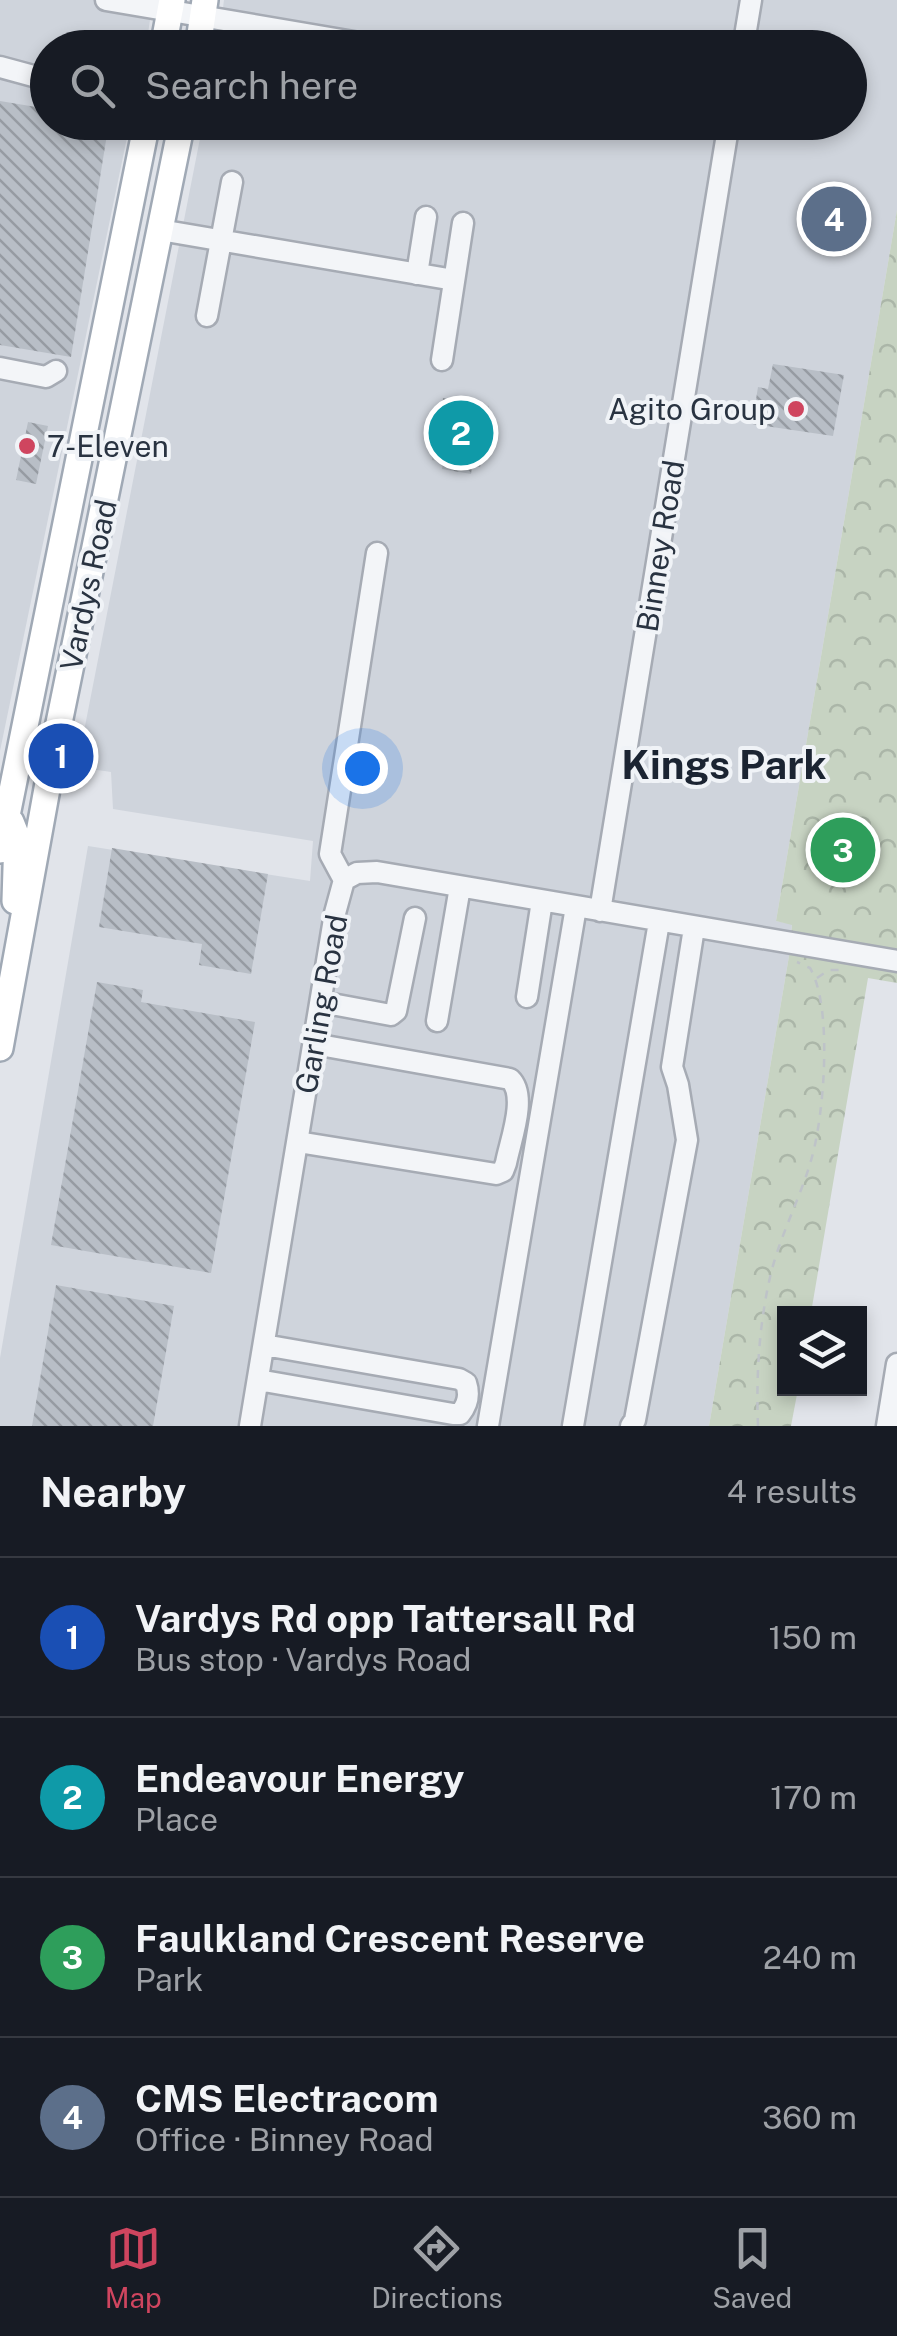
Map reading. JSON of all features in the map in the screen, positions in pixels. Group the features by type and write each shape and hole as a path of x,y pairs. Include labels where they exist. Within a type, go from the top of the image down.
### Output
{"main road":[{"path":"166,30 170,5"},
{"name":"Vardys Road","path":"0,850 7,775 143,140"},
{"name":"Vardys Road","path":"0,1048 58,728 178,140"},
{"path":"12,984 16,837 2,813 22,805 31,792 58,728"}],"street":[{"path":"106,0 204,8 305,30"},
{"path":"745,30 751,0"},
{"path":"0,67 30,75"},
{"name":"Binney Road","path":"600,911 727,140"},
{"path":"208,316 232,182"},
{"path":"417,274 426,217"},
{"path":"442,360 463,224"},
{"path":"160,230 454,280"},
{"path":"0,368 46,377 56,370"},
{"path":"344,880 330,854 377,553"},
{"name":"Garling Road","path":"250,1426 344,880 377,872 897,962"},
{"path":"437,1021 460,886"},
{"path":"527,997 542,901"},
{"path":"488,1426 576,907"},
{"path":"321,1002 380,1014 391,1015 396,1011 415,918"},
{"path":"573,1426 660,922"},
{"path":"631,1426 688,1140 672,1067 694,928"},
{"path":"298,1142 496,1174 506,1164 518,1098 510,1078 314,1044"},
{"path":"258,1380 453,1414 460,1414 466,1406 469,1392 466,1383 459,1379 264,1346"},
{"path":"887,1426 897,1364"}],"path":[{"path":"758,1426 756,1379 770,1278 811,1160 820,1118 824,1024 816,979 828,970 844,970"}],"shaded area":[{"path":"0,0 153,0 149,30 30,30 30,140 126,140 0,751"},
{"path":"224,0 897,0 897,210 776,921 792,924 789,956 709,1426 0,1426 0,1358 88,846 310,881 313,841 113,809 111,772 77,767 200,140 867,140 867,30 220,30"}],"green space":[{"path":"897,210 897,983 868,978 812,1306 777,1306 777,1396 797,1396 791,1426 709,1426 789,956 792,925 776,921"}],"building":[{"path":"0,101 30,106 30,140 106,140 71,357 0,345"},
{"name":"Agito Group","path":"773,364 844,375 833,436 752,424 758,387 768,389"},
{"path":"443,398 489,406 480,467 472,467 471,474 442,469 443,462 432,460"},
{"path":"28,422 48,426 36,484 16,480"},
{"path":"112,848 268,874 251,974 199,965 202,944 99,927"},
{"path":"97,982 143,990 141,1002 255,1022 211,1273 51,1245"},
{"path":"56,1285 174,1306 153,1426 32,1426"}],"place":[{"name":"CMS Electracom","path":"834,219"},
{"name":"Agito Group","path":"796,409"},
{"name":"Endeavour Energy","path":"461,433"},
{"name":"7-Eleven","path":"27,446"},
{"name":"Vardys Rd opp Tattersall Rd","path":"61,756"},
{"name":"Faulkland Crescent Reserve","path":"843,850"}],"district":[{"name":"Kings Park","path":"724,764"}]}
